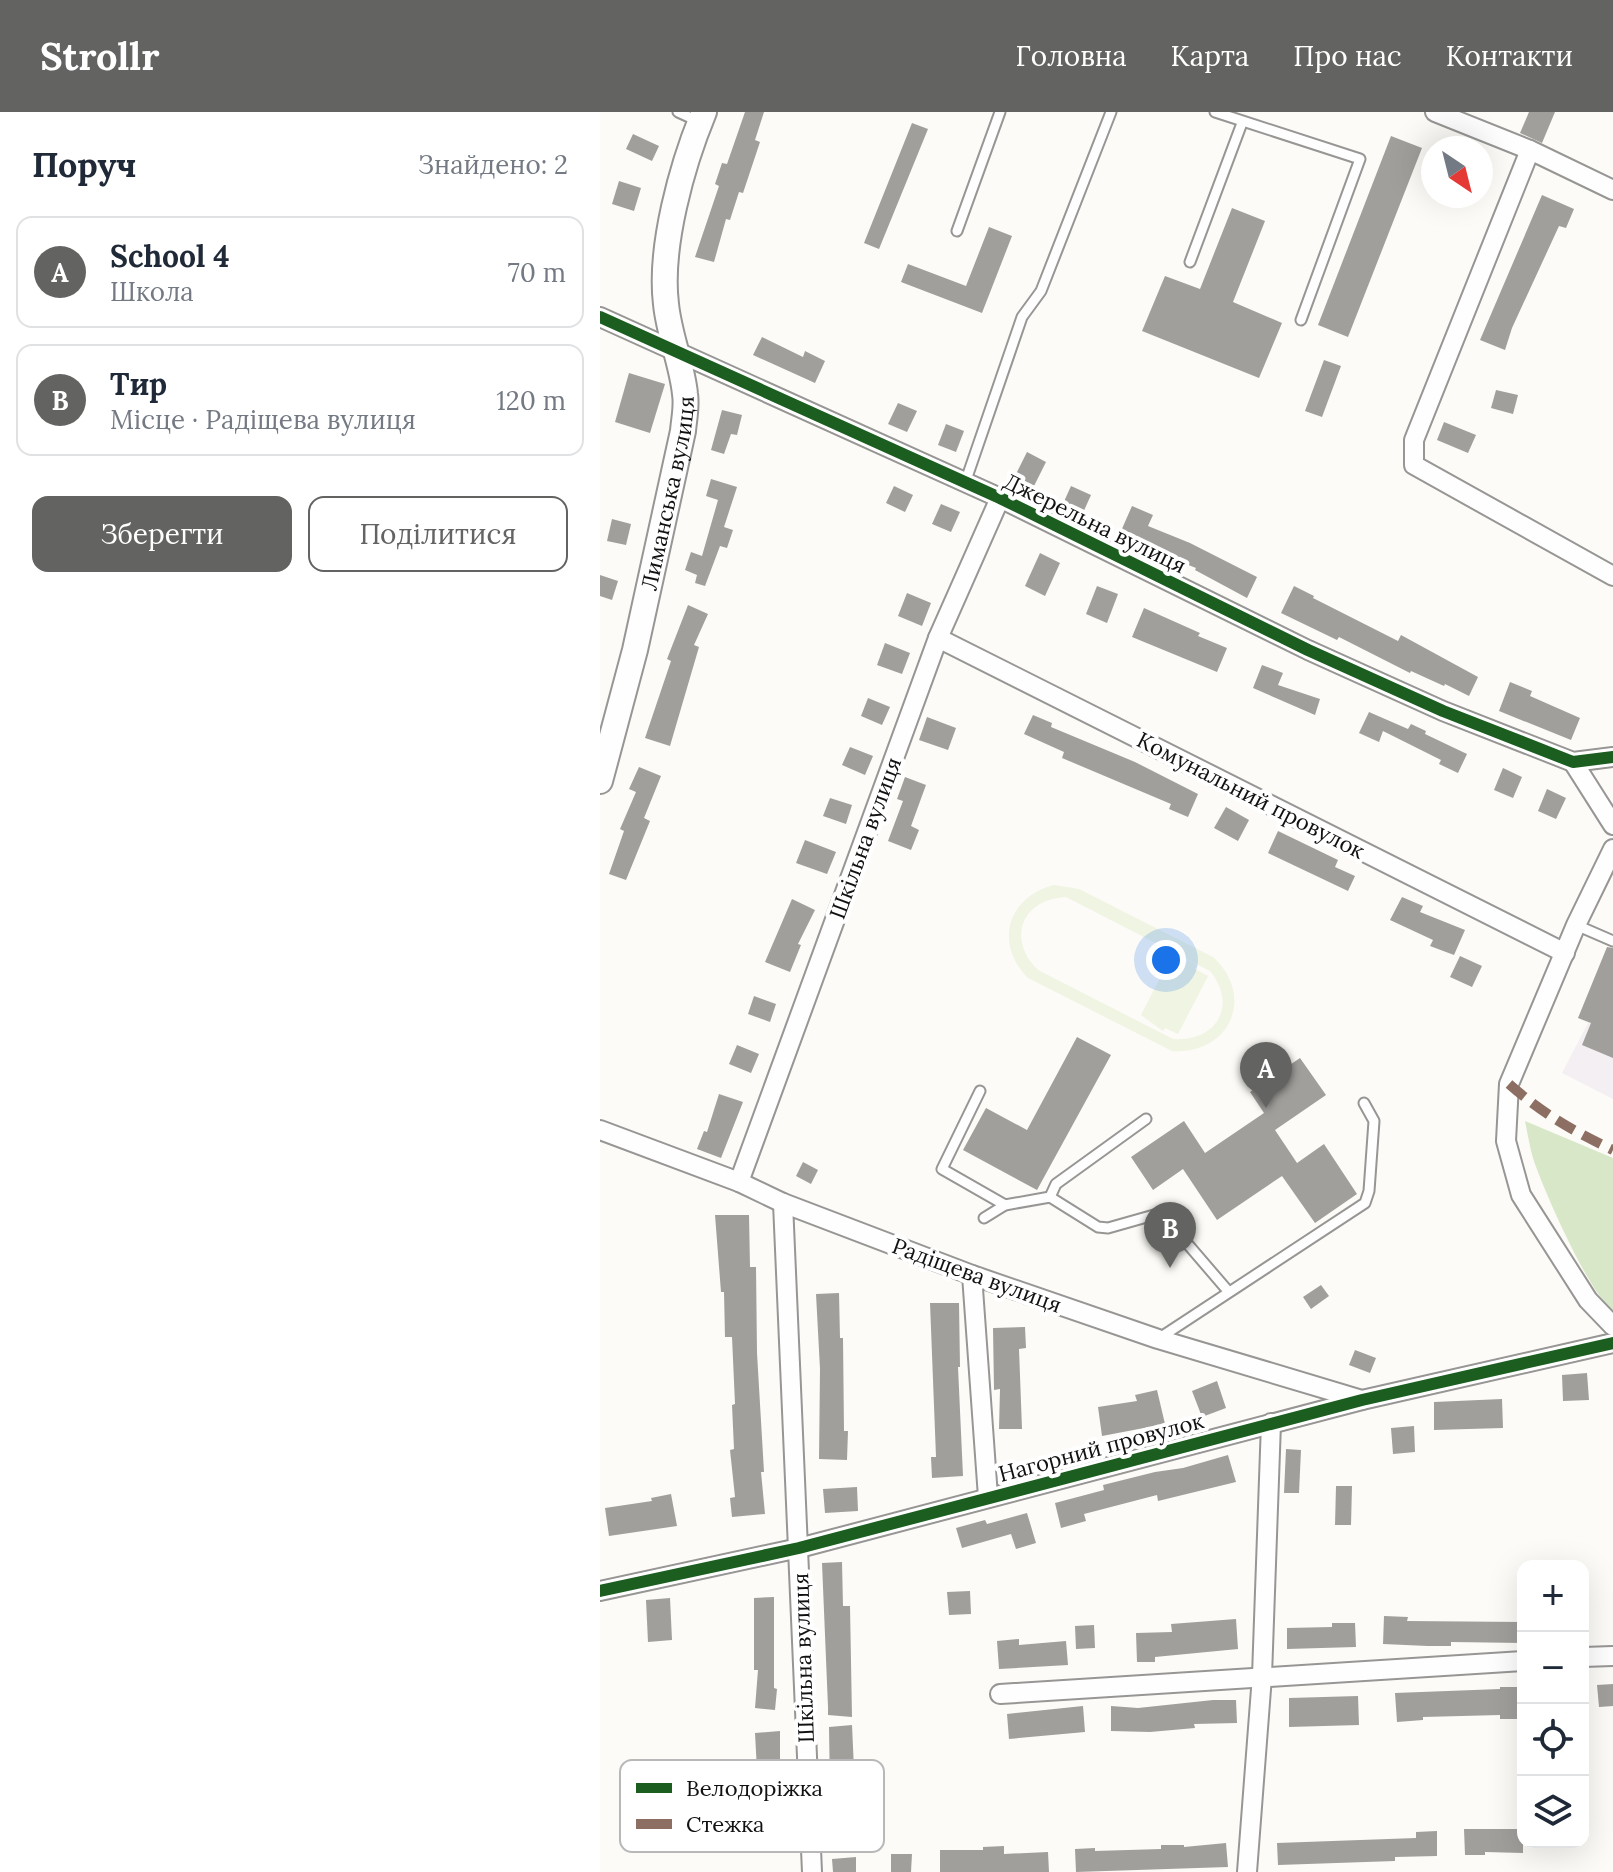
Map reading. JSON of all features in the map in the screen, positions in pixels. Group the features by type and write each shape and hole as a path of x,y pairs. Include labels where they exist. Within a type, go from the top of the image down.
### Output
{"street":[{"path":"1435,112 1530,150 1613,190"},
{"name":"Лиманська вулиця","path":"600,781 635,650 683,431 686,398 665,302 667,243 694,115"},
{"path":"1530,150 1414,440 1414,465 1613,576"},
{"name":"Джерельна вулиця","path":"600,317 1000,498 1308,650 1443,711 1573,762"},
{"name":"Шкільна вулиця","path":"739,1182 938,638 1000,498"},
{"name":"Комунальний провулок","path":"938,638 1565,953"},
{"path":"1613,757 1573,762 1613,825"},
{"path":"1613,849 1576,925 1509,1084 1506,1141 1521,1195 1588,1300 1613,1326"},
{"name":"Радіщева вулиця","path":"600,1130 972,1275 1158,1339 1362,1400"},
{"name":"Шкільна вулиця","path":"783,1203 808,1760"},
{"path":"972,1275 988,1497"},
{"name":"Нагорний провулок","path":"600,1591 799,1548 1362,1400 1613,1343"},
{"path":"1247,1872 1262,1676 1271,1423"},
{"path":"1589,1657 1613,1656"},
{"path":"1000,1694 1517,1661"},
{"name":"Шкільна вулиця","path":"811,1852 812,1872"}],"lane":[{"path":"957,231 1000,112"},
{"path":"965,483 1022,317 1041,291 1111,112"},
{"path":"1215,112 1360,159 1301,320"},
{"path":"1190,262 1242,123"},
{"path":"1576,925 1613,941"},
{"path":"980,1091 942,1169 1005,1205"},
{"path":"1158,1339 1365,1203 1369,1191 1374,1121 1364,1103"},
{"path":"1050,1197 1056,1184 1146,1119"},
{"path":"984,1218 1005,1205 1050,1197 1098,1227 1108,1228 1161,1213 1228,1291"}],"shaded area":[{"path":"1613,957 1613,1099 1562,1073 1588,1023 1578,1018"}],"green space":[{"path":"1054,885 1079,889 1213,957 1226,972 1233,989 1234,1005 1222,1033 1192,1050 1172,1051 1028,978 1017,965 1009,937 1016,911 1038,891","holes":["1066,897 1210,971 1222,996 1218,1019 1201,1034 1173,1039 1038,970 1028,958 1021,934 1029,913 1051,899"]},
{"path":"1171,957 1185,965 1188,960 1197,965 1195,969 1208,976 1178,1034 1165,1028 1163,1031 1141,1015"},
{"path":"1525,1121 1613,1158 1613,1311 1592,1285 1558,1219 1535,1164"}],"building":[{"path":"745,112 764,112 755,140 760,142 743,193 739,192 730,220 726,219 714,262 695,257 719,186 715,184 722,163 727,164"},
{"path":"1529,112 1555,112 1542,143 1520,133"},
{"path":"912,123 928,129 879,249 864,243"},
{"path":"633,134 659,146 652,161 626,149"},
{"path":"1391,136 1421,148 1348,337 1318,325"},
{"path":"619,181 641,188 634,211 612,204"},
{"path":"1542,195 1574,209 1566,228 1559,226 1505,350 1480,340"},
{"path":"1232,208 1265,221 1233,302 1282,323 1259,378 1142,331 1165,276 1200,289"},
{"path":"989,227 1012,236 982,313 901,282 908,264 966,286"},
{"path":"762,337 803,357 805,351 825,361 815,383 753,355"},
{"path":"1324,360 1341,366 1322,417 1305,411"},
{"path":"629,373 665,384 650,433 615,422"},
{"path":"1496,390 1518,395 1513,414 1491,408"},
{"path":"898,403 917,411 907,432 888,424"},
{"path":"722,410 742,415 737,435 731,434 724,454 711,450"},
{"path":"1444,422 1476,435 1468,453 1437,440"},
{"path":"946,424 964,431 956,452 938,445"},
{"path":"1027,452 1046,462 1031,492 1012,482"},
{"path":"711,479 737,487 724,527 733,530 727,548 720,546 705,586 695,583 697,575 685,570 691,552 702,556 718,500 706,496"},
{"path":"894,486 913,495 905,512 886,503"},
{"path":"1071,486 1091,495 1082,515 1062,506"},
{"path":"941,504 960,512 951,532 932,524"},
{"path":"1132,506 1153,515 1148,526 1190,543 1257,577 1247,598 1196,568 1161,554 1163,550 1121,531"},
{"path":"612,519 631,524 626,545 607,541"},
{"path":"1040,553 1060,563 1045,596 1025,586"},
{"path":"600,575 618,581 612,600 600,596"},
{"path":"1097,586 1118,594 1107,623 1086,614"},
{"path":"1294,586 1398,641 1401,635 1478,677 1469,696 1445,684 1410,673 1339,637 1337,640 1281,613"},
{"path":"907,593 931,603 922,626 898,616"},
{"path":"688,605 708,614 694,645 699,647 670,746 645,738 671,661 667,659"},
{"path":"1144,608 1227,648 1217,672 1132,637"},
{"path":"885,643 910,653 902,674 877,665"},
{"path":"1262,665 1283,673 1278,685 1320,699 1315,715 1253,688"},
{"path":"1510,682 1532,691 1530,696 1580,718 1571,740 1499,711"},
{"path":"868,698 890,707 882,725 861,716"},
{"path":"1369,712 1408,729 1411,724 1467,754 1458,773 1439,764 1441,760 1383,731 1379,742 1359,733"},
{"path":"1033,715 1052,723 1051,727 1135,762 1198,794 1188,817 1169,809 1171,804 1062,758 1064,752 1024,734"},
{"path":"927,717 956,728 948,750 919,740"},
{"path":"850,747 873,756 865,775 842,765"},
{"path":"639,767 661,776 644,818 650,821 626,880 609,874 624,831 620,829 636,792 629,789"},
{"path":"1503,768 1522,777 1513,798 1494,790"},
{"path":"905,777 926,785 911,826 919,830 911,850 888,841 903,801 897,799"},
{"path":"1547,789 1566,798 1556,819 1538,811"},
{"path":"830,798 852,805 846,824 823,816"},
{"path":"1226,807 1249,820 1238,841 1214,828"},
{"path":"1278,831 1338,860 1335,867 1355,876 1348,891 1268,853"},
{"path":"805,840 836,852 827,874 796,863"},
{"path":"1402,897 1423,906 1420,912 1465,930 1454,955 1430,946 1433,940 1390,920"},
{"path":"792,899 815,910 798,944 801,945 790,972 765,962"},
{"path":"1607,947 1613,948 1613,1058 1582,1045 1591,1023 1578,1018"},
{"path":"1460,956 1482,966 1472,987 1450,977"},
{"path":"754,996 776,1004 770,1022 748,1014"},
{"path":"1077,1037 1111,1055 1037,1190 963,1150 986,1108 1027,1130"},
{"path":"737,1045 759,1054 751,1073 729,1064"},
{"path":"1300,1058 1326,1095 1275,1130 1297,1163 1324,1144 1357,1194 1315,1223 1282,1176 1217,1220 1183,1169 1153,1190 1131,1157 1184,1121 1205,1153 1264,1113 1250,1092"},
{"path":"719,1094 743,1102 721,1158 697,1149 704,1131 707,1132"},
{"path":"803,1162 818,1170 811,1184 796,1176"},
{"path":"715,1215 749,1215 750,1267 756,1267 764,1472 761,1472 765,1514 732,1517 730,1498 735,1497 730,1450 734,1449 732,1405 735,1404 732,1337 725,1337 724,1292 721,1292"},
{"path":"1321,1285 1329,1296 1311,1309 1303,1297"},
{"path":"839,1293 847,1460 819,1459 820,1369 816,1294"},
{"path":"930,1303 959,1303 958,1367 963,1476 932,1478 931,1457 936,1457"},
{"path":"1025,1327 1026,1348 1019,1349 1022,1429 999,1429 1000,1389 994,1390 993,1328"},
{"path":"1355,1350 1376,1358 1370,1373 1349,1365"},
{"path":"1587,1373 1589,1400 1563,1401 1562,1375"},
{"path":"1217,1381 1226,1408 1202,1417 1192,1391"},
{"path":"1157,1390 1165,1424 1102,1436 1098,1407 1137,1401 1135,1395"},
{"path":"1502,1399 1503,1428 1434,1430 1434,1402"},
{"path":"1414,1426 1415,1452 1393,1454 1391,1428"},
{"path":"1286,1449 1301,1450 1299,1493 1284,1493"},
{"path":"1228,1455 1236,1482 1158,1501 1157,1495 1084,1514 1086,1521 1061,1528 1055,1503 1104,1490 1103,1485"},
{"path":"1336,1486 1352,1486 1351,1525 1335,1525"},
{"path":"857,1487 858,1511 825,1513 823,1489"},
{"path":"671,1494 677,1526 609,1536 605,1508 652,1501 651,1498"},
{"path":"1027,1513 1036,1543 1016,1549 1011,1534 962,1548 956,1528 985,1520 987,1524"},
{"path":"842,1562 843,1606 850,1606 852,1717 828,1715 822,1563"},
{"path":"970,1591 971,1614 949,1615 947,1592"},
{"path":"774,1597 775,1710 755,1708 758,1670 754,1670 754,1598"},
{"path":"670,1598 672,1640 648,1642 646,1600"},
{"path":"1384,1616 1408,1617 1407,1621 1517,1622 1517,1643 1451,1642 1451,1646 1383,1644"},
{"path":"1236,1619 1238,1649 1155,1657 1155,1662 1137,1662 1136,1633 1172,1632 1171,1624"},
{"path":"1332,1623 1355,1623 1356,1647 1287,1649 1287,1628 1332,1627"},
{"path":"1094,1625 1095,1648 1076,1649 1075,1626"},
{"path":"1019,1639 1019,1645 1066,1641 1068,1665 999,1669 997,1641"},
{"path":"1613,1684 1613,1706 1599,1707 1597,1685"},
{"path":"1517,1687 1517,1719 1500,1719 1500,1715 1423,1717 1423,1720 1397,1722 1395,1693"},
{"path":"1358,1696 1359,1725 1289,1727 1289,1698"},
{"path":"1236,1700 1237,1723 1194,1724 1195,1728 1150,1732 1111,1731 1111,1706 1138,1708"},
{"path":"1083,1706 1085,1732 1009,1739 1007,1714"},
{"path":"852,1725 854,1760 830,1760 829,1727"},
{"path":"780,1731 780,1760 756,1760 755,1733"},
{"path":"1464,1829 1517,1829 1517,1848 1523,1848 1523,1853 1465,1855"},
{"path":"1437,1831 1437,1856 1395,1857 1395,1861 1278,1865 1277,1843 1416,1838 1416,1832"},
{"path":"1226,1843 1228,1867 1076,1872 1075,1849 1161,1849 1161,1845 1184,1847"},
{"path":"1004,1846 1004,1854 1048,1852 1049,1872 940,1872 940,1850 983,1850 983,1847"},
{"path":"891,1854 912,1854 911,1872 891,1872"},
{"path":"856,1857 856,1872 833,1872 832,1859"}],"marked path":[{"path":"1509,1084 1559,1121 1613,1150"}],"cycle path":[{"path":"600,317 1000,498 1308,650 1443,711 1573,762 1613,757"},
{"path":"600,1591 799,1548 1362,1400 1613,1343"}],"place":[{"name":"School 4","path":"1266,1108"},
{"name":"Тир","path":"1170,1268"}]}
